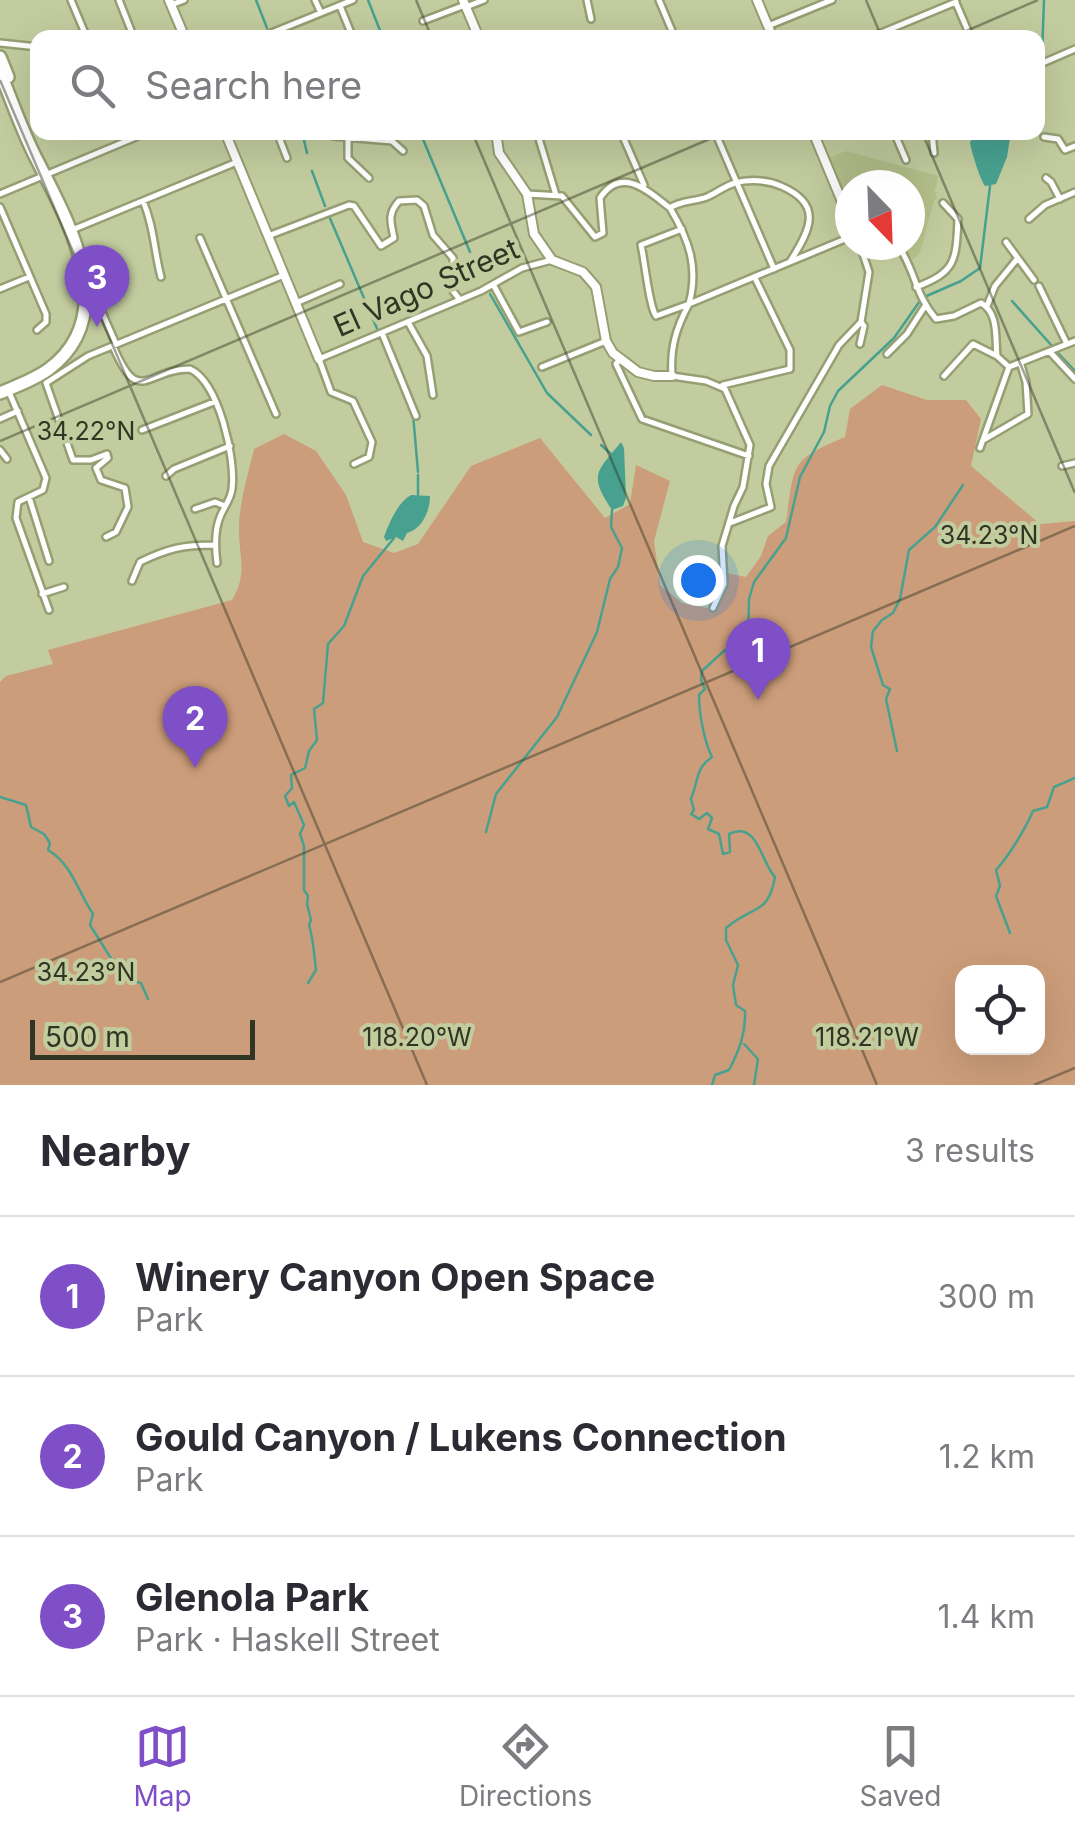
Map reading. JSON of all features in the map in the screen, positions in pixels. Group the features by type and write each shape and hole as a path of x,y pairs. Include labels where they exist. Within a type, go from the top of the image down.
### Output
{"main road":[{"path":"0,57 30,127"},
{"path":"0,72 30,139"},
{"path":"4,391 46,371 70,346 82,323 87,298 83,267 31,140"},
{"path":"35,140 46,174"}],"street":[{"path":"71,0 84,30"},
{"path":"119,0 131,30"},
{"path":"182,30 170,3 184,0"},
{"path":"315,0 321,14"},
{"path":"280,30 353,0"},
{"path":"423,21 484,0"},
{"path":"586,0 591,19"},
{"path":"659,0 671,30"},
{"path":"757,0 770,30"},
{"path":"768,26 832,0"},
{"path":"888,30 955,1 968,30"},
{"path":"465,4 476,30"},
{"path":"340,6 350,30"},
{"path":"0,43 30,46"},
{"path":"1045,62 1075,49"},
{"path":"1045,137 1058,139 1065,150 1075,146"},
{"path":"0,194 119,140"},
{"path":"228,140 332,392 350,399 358,408 372,442 372,452 354,464"},
{"path":"280,140 287,158"},
{"path":"348,140 348,158 369,178"},
{"path":"381,140 392,141 404,151"},
{"path":"496,140 497,149 527,194 534,234 552,260 583,272 596,287 606,341 642,419 749,456"},
{"path":"539,140 556,195"},
{"path":"624,140 644,187 670,208 682,228 693,261 690,304 673,340 672,376"},
{"path":"718,140 774,270"},
{"path":"818,140 835,183"},
{"path":"897,140 906,160"},
{"path":"933,140 934,153"},
{"path":"69,231 237,162"},
{"path":"1046,178 1060,199"},
{"path":"657,198 678,202 703,198 736,182 766,180 803,197 809,214 806,236 788,264"},
{"path":"527,194 564,198 595,238 604,233 599,206 606,188 624,183 644,187"},
{"path":"1029,219 1045,205 1075,192"},
{"path":"268,236 350,205 381,246 394,238 389,217 392,209 399,202 417,200 424,206 432,235 454,258 453,291 460,300"},
{"path":"143,201 154,228 152,246 161,277"},
{"path":"670,208 678,202"},
{"path":"918,291 946,275 951,267 958,220 943,203"},
{"path":"0,206 47,318 37,330"},
{"path":"682,228 641,245 652,312 662,316 835,244"},
{"path":"200,238 276,414"},
{"path":"1006,242 1036,283 1066,344"},
{"path":"987,306 995,286 1017,259"},
{"name":"El Vago Street","path":"318,360 494,286 522,268 552,260"},
{"path":"730,522 740,522 771,506 766,484 768,466 839,344 861,322 869,272 865,260"},
{"path":"908,260 924,304 936,319 945,319 981,303 987,306 992,314 997,356"},
{"path":"106,537 116,532 128,507 124,488 101,480 96,468 108,458 107,454 91,460 73,460 46,383 88,356 284,275"},
{"path":"0,289 29,277"},
{"path":"618,360 646,375 692,377 720,386 790,369 790,350 754,278"},
{"path":"296,303 340,284"},
{"path":"494,286 519,332 547,322"},
{"path":"97,301 125,372 132,379 147,382 190,369 203,378 214,402 230,446 232,488 218,522 217,563"},
{"path":"887,354 907,334 924,304"},
{"path":"408,322 428,356 433,395"},
{"path":"860,344 864,326 861,322"},
{"path":"382,333 416,416"},
{"path":"542,367 606,341"},
{"path":"1009,367 1075,341"},
{"path":"944,376 973,344 1009,367"},
{"path":"70,346 88,356"},
{"path":"1050,351 1075,380"},
{"path":"985,439 1028,414 1022,365"},
{"path":"980,448 1009,367"},
{"path":"713,608 724,584 722,546 743,487 749,456 749,442 720,386"},
{"path":"4,391 18,411 46,478 46,487 18,502 16,518 50,610"},
{"path":"142,430 214,402"},
{"path":"0,419 18,411"},
{"path":"166,476 230,446"},
{"path":"0,450 6,459"},
{"path":"1062,466 1075,462"},
{"path":"28,497 50,560"},
{"path":"195,508 215,502 225,506"},
{"path":"132,581 140,562 178,545 215,545"},
{"path":"42,594 64,587"}],"shaded area":[{"path":"846,151 916,170 835,170 835,178 827,159"},
{"path":"925,172 938,176 925,233"},
{"path":"882,385 927,400 966,400 981,419 971,466 1040,524 1075,521 1075,1085 0,1085 0,682 6,676 53,664 48,650 232,600 241,574 239,519 254,449 284,434 316,451 346,495 363,542 394,553 418,544 471,466 540,438 605,518 630,504 636,465 670,481 654,541 660,585 682,603 713,609 726,573 746,577 761,556 768,536 786,522 798,466 813,452 845,437 850,409"}],"water":[{"path":"1010,140 996,184 985,186 970,142"},
{"path":"621,442 626,498 623,506 612,510 600,488 598,474"},
{"path":"411,495 430,496 424,519 403,541 396,537 386,541 384,537 394,513"}],"waterway":[{"path":"256,0 267,28"},
{"path":"368,0 380,30"},
{"path":"1043,30 1044,0"},
{"path":"304,140 307,153"},
{"path":"423,140 470,252"},
{"path":"312,171 325,206"},
{"path":"712,1085 715,1075 729,1070 744,1027 745,1011 736,1005 733,985 738,965 726,940 726,928 764,904 775,877 753,838 739,831 729,834 730,852 723,854 719,834 708,829 712,818 707,813 699,819 691,814 698,775 712,757 700,710 699,695 705,689 702,671 725,650 743,651 748,647 749,599 754,582 786,538 800,477 824,432 838,391 894,338 922,298 980,268 990,186"},
{"path":"329,216 378,331"},
{"path":"490,294 547,393 591,435"},
{"path":"1012,301 1052,346"},
{"path":"1057,352 1075,371"},
{"path":"413,414 418,472"},
{"path":"601,445 611,454"},
{"path":"418,475 418,495"},
{"path":"897,751 886,699 890,689 883,685 871,647 873,631 893,613 900,599 909,550 935,527 963,485"},
{"path":"486,832 496,794 557,717 597,632 622,548 611,527 612,510"},
{"path":"308,983 316,970 308,896 304,890 304,846 300,834 304,825 294,802 289,806 285,796 292,788 291,775 305,768 309,751 317,740 314,709 323,703 328,644 344,626 363,576 394,538"},
{"path":"1010,933 996,896 1000,886 996,870 1033,811 1047,807 1054,787 1075,778"},
{"path":"0,797 26,805 31,827 44,834 50,843 48,850 69,871 93,914 90,925 112,960 124,960 130,977 141,983 148,999"},
{"path":"744,1044 758,1059 754,1085"}],"place":[{"name":"Glenola Park","path":"97,327"},
{"name":"Winery Canyon Open Space","path":"758,700"},
{"name":"Gould Canyon / Lukens Connection","path":"195,768"}]}
